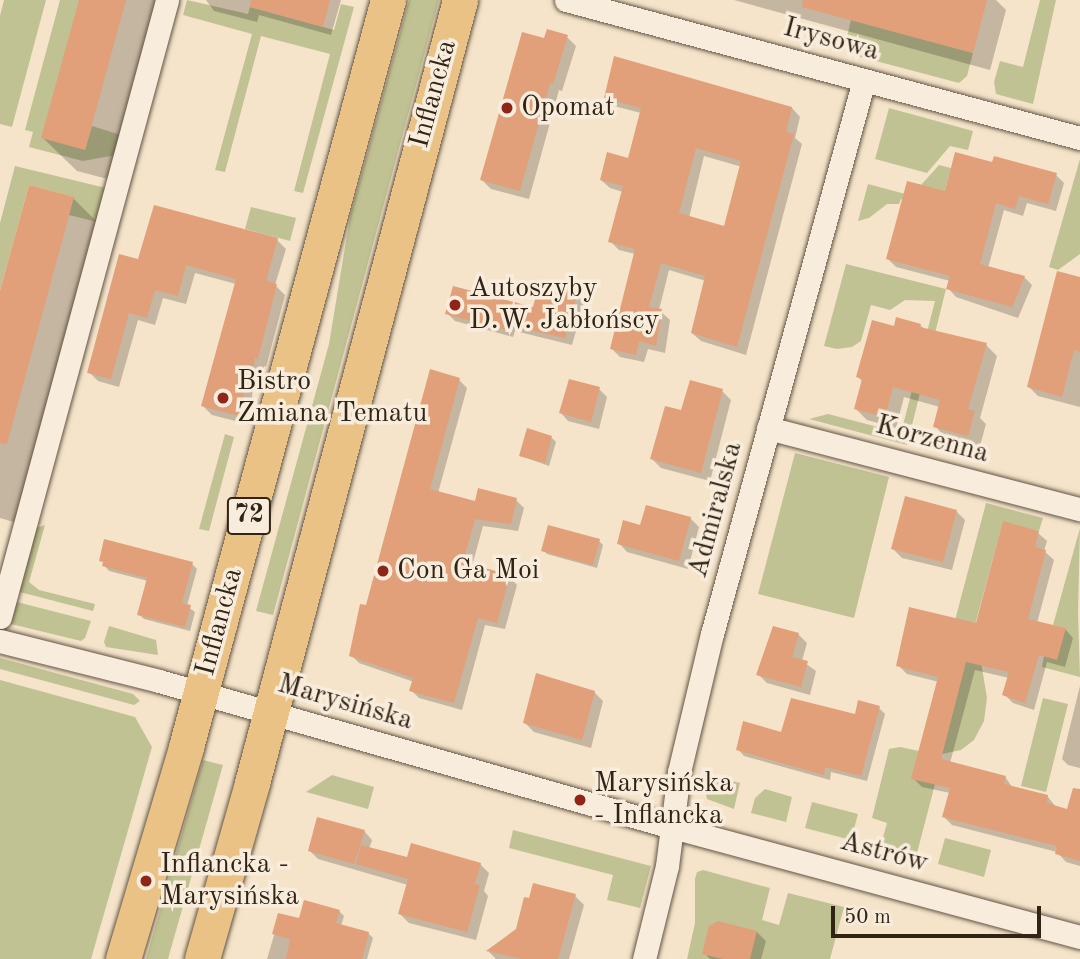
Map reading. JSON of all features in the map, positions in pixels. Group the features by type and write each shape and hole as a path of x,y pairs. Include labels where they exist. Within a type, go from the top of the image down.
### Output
{"main road":[{"name":"Inflancka","path":"123,959 201,693 388,0"},
{"name":"Inflancka","path":"202,959 460,0"}],"street":[{"path":"0,617 167,0"},
{"name":"Irysowa","path":"566,0 1080,138"},
{"name":"Admiralska","path":"644,959 667,866 685,747 768,428 864,80"},
{"name":"Korzenna","path":"768,428 1080,509"},
{"name":"Marysińska","path":"0,641 270,712 672,827"},
{"name":"Astrów","path":"672,827 1080,937"}],"green space":[{"path":"4,0 46,0 12,127 0,124 0,16"},
{"path":"60,0 79,0 85,150 92,126 121,135 116,155 83,161 29,147 33,132 25,130"},
{"path":"187,0 248,14 250,7 334,30 341,4 354,7 303,193 294,191 330,54 261,36 225,172 215,170 252,34 183,15"},
{"path":"409,0 439,0 273,615 256,611 329,344 350,217"},
{"path":"1040,0 1056,0 1033,104 996,94 994,82 1000,61 1023,67"},
{"path":"851,20 973,53 967,76 959,83 857,56 845,45"},
{"path":"889,108 973,131 968,150 950,146 927,173 875,159"},
{"path":"1080,159 1080,254 1058,270 1049,267"},
{"path":"939,165 951,168 942,203 946,210 901,199 899,204 887,204 869,218 858,221 868,184 909,195 913,183 921,185"},
{"path":"15,166 106,188 97,222 69,215 73,197 29,185 0,291 0,223"},
{"path":"251,207 296,218 290,241 245,229"},
{"path":"846,264 946,289 907,445 809,419 828,414 901,433 935,301 905,300 890,310 871,305 861,341 852,347 837,349 824,346"},
{"path":"225,434 234,437 209,531 199,529"},
{"path":"795,453 889,477 854,618 758,594"},
{"path":"986,503 1043,518 1039,531 1003,522 975,625 987,698 984,721 974,740 961,750 942,754 969,649 949,643"},
{"path":"45,525 29,582 39,590 95,604 93,611 16,591 33,529"},
{"path":"1080,528 1080,677 1042,667 1044,656 1065,628 1053,625"},
{"path":"13,601 91,621 85,638 81,641 11,624 9,617"},
{"path":"109,626 156,640 158,655 106,647 104,642"},
{"path":"0,658 133,694 140,701 134,705 0,669"},
{"path":"0,680 135,717 152,747 91,959 0,959"},
{"path":"1043,698 1068,704 1046,792 1021,786"},
{"path":"900,747 919,751 935,784 916,857 880,848 887,823 872,818 889,749"},
{"path":"203,760 223,765 168,959 146,959"},
{"path":"332,775 374,787 368,809 306,792"},
{"path":"709,775 740,783 734,809 707,799 705,790"},
{"path":"765,789 792,797 786,822 751,813 755,798"},
{"path":"812,802 858,814 851,840 805,828"},
{"path":"513,830 651,866 640,908 607,900 613,875 509,848"},
{"path":"945,838 991,850 984,877 938,864"},
{"path":"703,870 770,888 762,920 779,925 788,893 844,907 830,959 687,959 695,923 695,879 697,872"}],"building":[{"path":"79,0 126,0 85,150 41,138"},
{"path":"251,0 330,0 323,27 250,7"},
{"path":"803,0 987,0 973,53 802,7"},
{"path":"547,29 568,35 553,84 550,83 520,191 480,180 522,32 544,38"},
{"path":"614,56 792,107 786,132 794,134 737,347 691,333 705,276 661,263 649,307 662,309 656,346 639,341 636,355 610,349 635,249 608,242 623,186 600,180 607,152 628,158 641,108 604,98","holes":["696,148 741,161 724,226 679,213"]},
{"path":"955,152 992,162 994,156 1057,173 1048,204 1019,196 1015,209 996,203 980,264 1025,276 1012,307 946,289 950,276 886,259 907,181 945,191"},
{"path":"29,185 74,197 7,444 0,443 0,291"},
{"path":"154,205 278,238 266,281 277,284 258,359 255,358 253,368 244,366 243,417 201,406 236,279 186,265 178,296 155,290 147,318 129,313 111,379 87,373 119,254 138,259"},
{"path":"1057,271 1080,277 1080,352 1074,350 1062,397 1027,387"},
{"path":"540,279 578,290 565,338 507,325 506,330 445,314 453,286 533,307"},
{"path":"896,317 921,324 920,327 987,343 968,409 975,411 968,436 933,427 940,400 893,387 885,417 854,409 862,379 856,377 872,320 894,326"},
{"path":"430,369 460,378 430,489 475,501 478,488 517,498 511,524 475,519 463,562 510,575 497,623 478,618 454,703 409,691 413,678 349,656 360,604 366,605"},
{"path":"569,379 600,387 591,422 559,413"},
{"path":"690,380 723,389 701,473 650,459 665,406 681,410"},
{"path":"527,428 552,436 545,463 519,456"},
{"path":"905,496 957,510 943,562 891,549"},
{"path":"646,505 691,517 679,561 617,544 623,520 640,525"},
{"path":"1003,521 1039,531 1035,547 1046,550 1028,619 1066,628 1057,660 1039,655 1025,703 1002,695 1009,672 966,662 941,759 1006,776 1004,784 1048,795 1047,803 1067,809 1073,788 1080,789 1080,861 1055,854 1057,846 942,817 950,788 911,779 938,677 896,666 909,607 976,623"},
{"path":"548,525 600,539 593,565 541,551"},
{"path":"104,539 193,562 182,603 191,605 185,627 137,615 147,578 102,566 103,562 99,561"},
{"path":"773,626 799,633 792,657 808,661 801,687 756,675"},
{"path":"536,673 595,691 582,740 523,723"},
{"path":"791,698 855,714 858,700 880,706 861,776 825,767 824,775 736,750 743,721 781,732"},
{"path":"317,817 365,830 354,864 308,851"},
{"path":"411,843 481,863 475,884 480,885 467,932 398,914 408,879 356,864 361,845 407,857"},
{"path":"533,883 576,894 558,959 522,959 486,951 516,929 524,897 529,898"},
{"path":"304,900 340,910 336,923 369,932 362,959 286,959 290,939 272,934 278,913 299,918"},
{"path":"718,921 757,931 750,959 723,959 702,954 709,926"}],"place":[{"name":"Opomat","path":"507,108"},
{"name":"Autoszyby D.W. Jabłońscy","path":"455,305"},
{"name":"Bistro Zmiana Tematu","path":"223,398"},
{"name":"Con Ga Moi","path":"383,571"},
{"name":"Marysińska - Inflancka","path":"580,800"},
{"name":"Inflancka - Marysińska","path":"146,881"}]}
